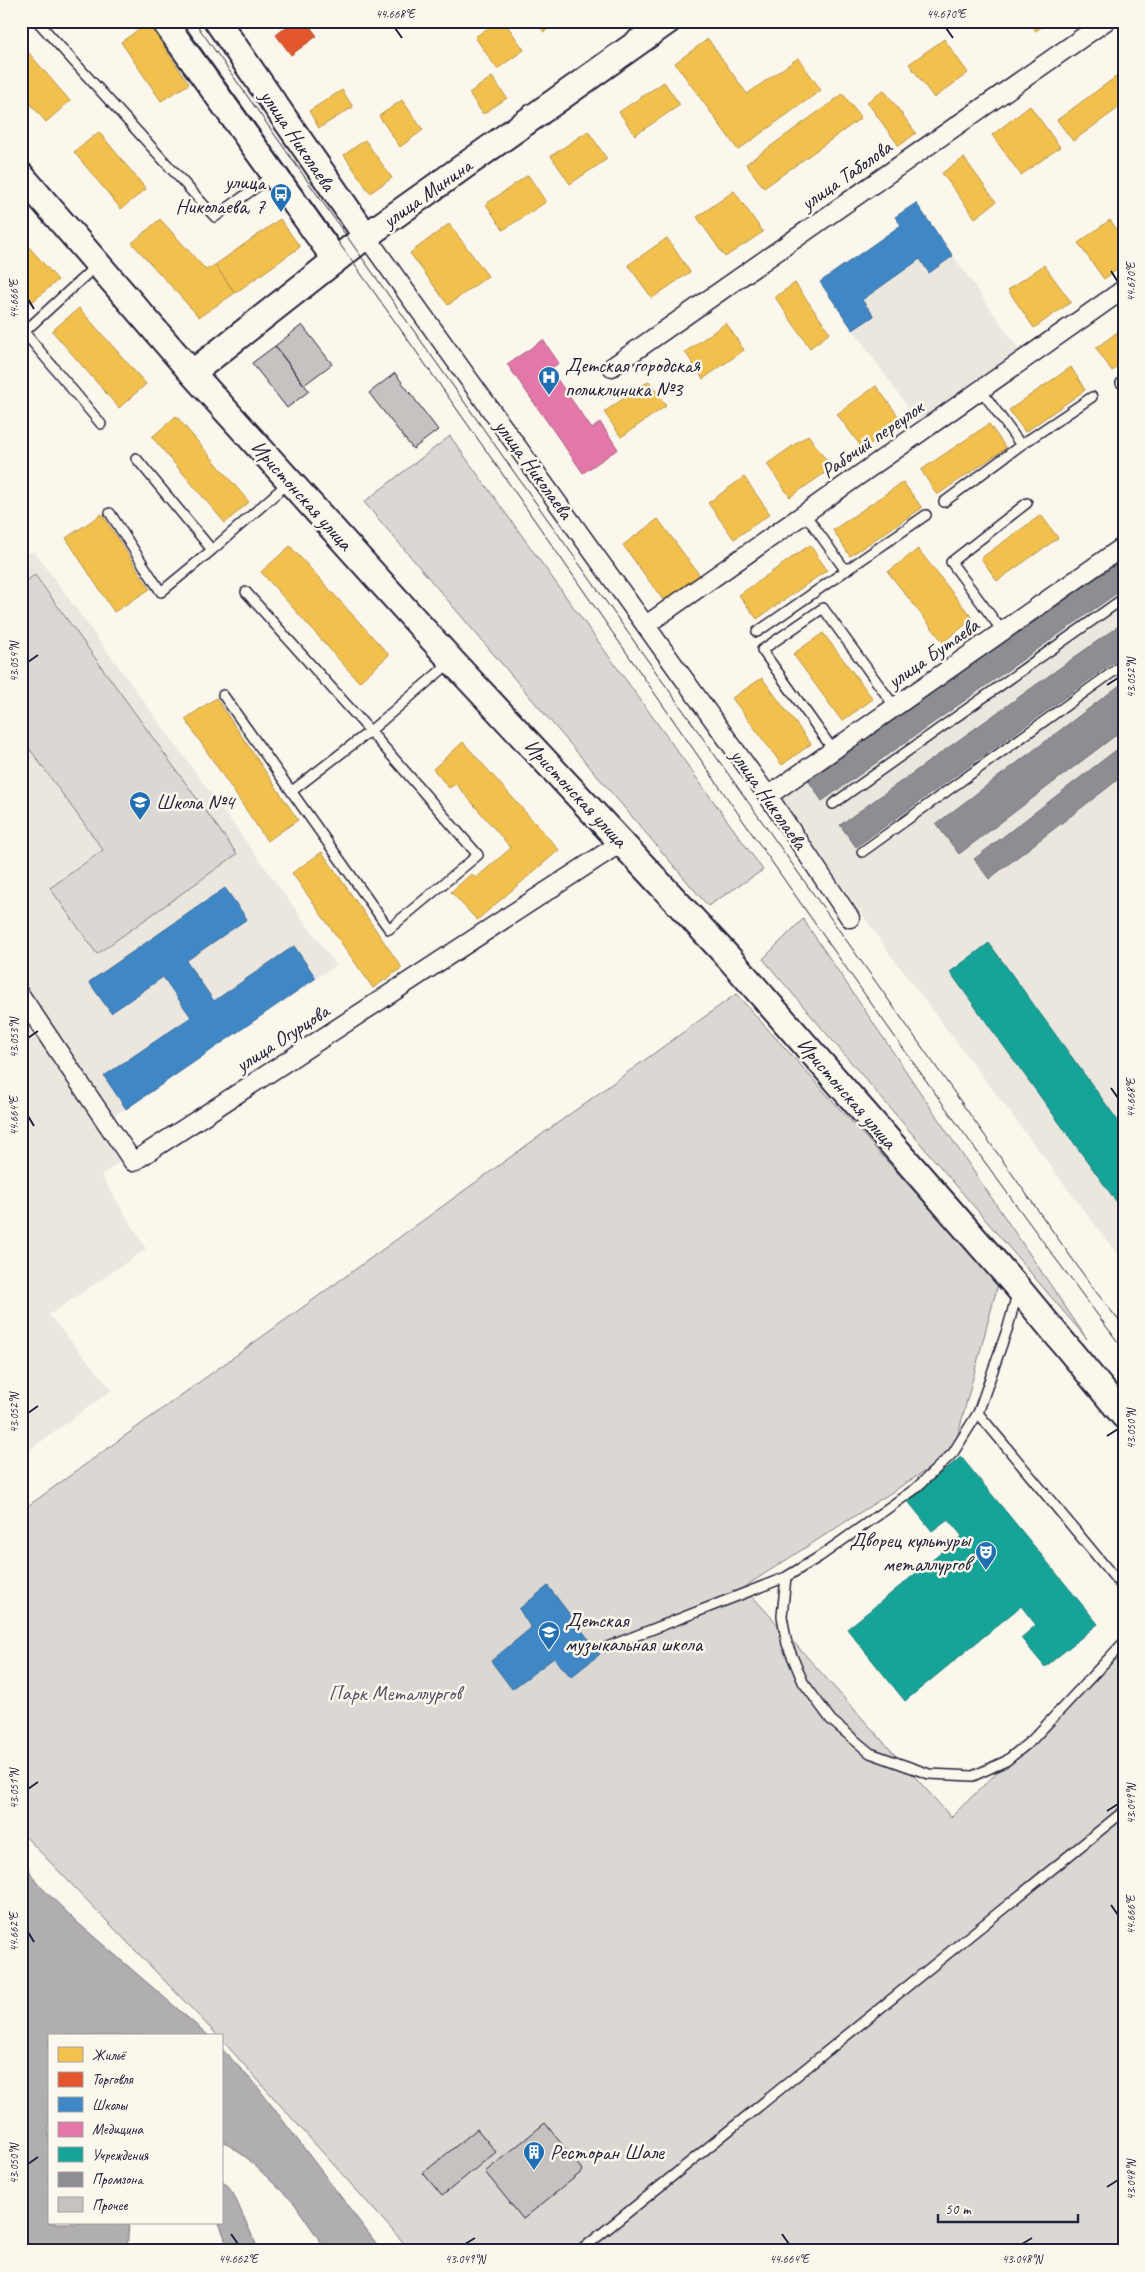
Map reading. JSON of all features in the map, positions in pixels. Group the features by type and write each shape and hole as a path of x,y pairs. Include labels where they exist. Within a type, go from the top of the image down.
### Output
{"main road":[{"name":"улица Николаева","path":"164,21 335,259"},
{"name":"улица Николаева","path":"217,21 366,236"},
{"name":"улица Минина","path":"192,373 366,236 668,21"},
{"name":"Иристонская улица","path":"21,175 192,373 452,661 730,959 1018,1288 1124,1416"}],"street":[{"name":"улица Таболова","path":"612,367 1106,21"},
{"name":"улица Николаева","path":"366,236 768,796 850,918"},
{"name":"Рабочий переулок","path":"646,625 1124,289"},
{"name":"улица Бутаева","path":"768,796 1124,546"},
{"name":"улица Огурцова","path":"21,996 133,1162 622,842"}],"lane":[{"path":"36,21 215,217 274,174"},
{"path":"98,264 22,331 101,424"},
{"path":"981,390 1021,445"},
{"path":"944,502 1021,445 1092,397"},
{"path":"136,458 212,550"},
{"path":"110,513 161,592 290,481"},
{"path":"1002,632 951,562 1027,503"},
{"path":"805,514 846,571"},
{"path":"758,632 926,515"},
{"path":"224,695 389,928 478,854 246,592"},
{"path":"833,804 1124,598"},
{"path":"834,751 762,650 824,608 895,707"},
{"path":"292,791 370,731 452,661"},
{"path":"862,852 1124,664"},
{"path":"607,1647 786,1577 819,1557 915,1489 953,1453 978,1413 1008,1327 1018,1288"},
{"path":"978,1413 1124,1589"},
{"path":"786,1577 782,1616 787,1644 803,1682 831,1720 870,1753 929,1774 973,1776 1006,1761 1032,1740 1124,1642"},
{"path":"580,2251 1124,1810"}],"shaded area":[{"path":"922,211 1020,351 918,422 820,282"},
{"name":"Школа №4","path":"34,551 336,965 111,1118 21,979 21,557"},
{"path":"1124,556 1124,1263 892,957 780,798"},
{"path":"21,1006 120,1162 101,1175 146,1249 49,1315 112,1390 21,1456"},
{"path":"21,1856 36,1882 78,1923 207,2034 48,2034 48,2224 129,2224 127,2251 21,2251"},
{"path":"222,2049 256,2085 382,2251 327,2251 294,2203 247,2158 222,2141"},
{"path":"222,2180 233,2193 259,2251 230,2251 219,2224 222,2224"}],"green space":[{"path":"450,436 763,870 708,906 364,502"},
{"path":"35,575 237,854 97,954 50,888 103,850 21,737 21,584"},
{"path":"803,919 1087,1339 763,959"},
{"name":"Парк Металлургов","path":"736,994 998,1284 953,1453 744,1587 951,1817 1112,1661 1124,1659 1124,2251 411,2251 222,2040 222,2034 216,2034 21,1832 21,1511"}],"building: Жильё":[{"path":"498,21 504,21 524,50 497,69 475,37"},
{"path":"536,21 559,21 544,32"},
{"path":"1029,21 1049,21 1036,31"},
{"path":"148,23 189,84 161,101 121,42"},
{"path":"708,39 747,94 798,58 821,90 738,150 675,63"},
{"path":"944,39 968,73 934,98 909,64"},
{"path":"21,44 70,101 46,122 21,93"},
{"path":"1117,76 1124,85 1124,104 1073,141 1057,120"},
{"path":"492,77 507,98 483,114 469,93"},
{"path":"664,82 680,105 635,135 619,112"},
{"path":"342,90 353,107 319,128 309,111"},
{"path":"884,90 916,133 899,146 867,102"},
{"path":"843,94 861,118 764,188 746,164"},
{"path":"402,100 423,130 400,147 379,116"},
{"path":"1030,106 1060,147 1021,175 992,135"},
{"path":"588,131 607,159 570,184 551,156"},
{"path":"99,132 146,189 121,209 74,152"},
{"path":"365,140 392,178 370,193 344,155"},
{"path":"964,158 996,202 975,218 942,173"},
{"path":"528,175 546,202 503,230 486,204"},
{"path":"734,191 763,232 725,257 697,217"},
{"path":"160,219 206,270 215,265 235,293 199,317 132,243"},
{"path":"280,219 300,247 235,293 215,265"},
{"path":"1110,220 1124,239 1124,265 1104,279 1078,243"},
{"path":"449,224 488,276 448,305 410,253"},
{"path":"21,238 58,280 31,303 21,292"},
{"path":"667,238 690,272 652,298 628,265"},
{"path":"1044,265 1071,302 1034,328 1008,290"},
{"path":"795,283 830,333 810,348 775,297"},
{"path":"79,308 146,384 119,408 52,331"},
{"path":"726,323 744,350 703,379 685,352"},
{"path":"1124,327 1124,363 1112,371 1096,348"},
{"path":"1071,367 1085,390 1025,432 1009,410"},
{"path":"649,381 666,406 621,437 604,412"},
{"path":"876,386 902,421 863,449 837,414"},
{"path":"176,416 249,502 225,523 152,437"},
{"path":"989,424 1006,448 937,495 921,470"},
{"path":"808,435 832,468 790,497 767,464"},
{"path":"744,477 770,514 734,539 708,503"},
{"path":"903,482 922,508 850,556 833,530"},
{"path":"102,514 150,589 114,612 66,538"},
{"path":"1041,515 1058,538 997,581 981,558"},
{"path":"658,519 701,577 666,604 623,545"},
{"path":"810,545 827,570 757,619 739,595"},
{"path":"290,546 389,655 359,682 261,572"},
{"path":"918,549 973,619 943,642 888,572"},
{"path":"823,633 873,699 842,721 793,654"},
{"path":"762,678 811,744 782,765 732,698"},
{"path":"216,698 298,820 267,841 185,719"},
{"path":"463,742 559,850 477,920 451,892 471,874 476,878 511,848 456,784 449,788 433,769"},
{"path":"322,852 402,968 373,988 292,873"}],"building: Торговля":[{"path":"294,21 306,21 317,36 291,55 276,35"}],"building: Школы":[{"path":"916,203 953,256 929,273 920,259 862,300 874,316 853,330 820,282 901,225 895,217"},
{"path":"225,888 247,919 186,961 214,1001 294,946 316,978 126,1109 104,1076 191,1017 163,977 111,1013 89,982"},
{"path":"548,1586 600,1654 571,1677 554,1658 512,1689 491,1661 531,1628 519,1609"}],"building: Медицина":[{"name":"Детская городская поликлиника №3","path":"543,340 559,363 550,369 592,429 600,422 618,449 583,473 507,364"}],"building: Учреждения":[{"path":"989,943 1124,1129 1124,1212 950,972"},
{"name":"Дворец культуры металлургов","path":"961,1457 1098,1624 1045,1667 1021,1638 1036,1625 1021,1606 905,1701 847,1629 962,1536 948,1519 932,1531 907,1500"}],"building: Промзона":[{"path":"1124,558 1124,588 822,801 808,780"},
{"path":"1124,622 1124,655 856,847 840,825"},
{"path":"1124,682 1124,729 959,854 936,824"},
{"path":"1124,744 1124,775 989,879 974,859"}],"building: Прочее":[{"path":"302,325 332,364 304,385 275,346"},
{"path":"275,346 309,391 287,408 252,363"},
{"path":"395,373 438,430 413,449 369,393"},
{"name":"Ресторан Шале","path":"545,2123 583,2171 523,2219 485,2172"},
{"path":"477,2129 496,2152 442,2196 423,2173"}],"tram line":[{"path":"179,21 451,401 901,1045 1048,1249 1124,1350"},
{"path":"194,21 1093,1288 1124,1327"}],"place":[{"name":"улица Николаева, 7","path":"281,213"},
{"name":"Детская городская поликлиника №3","path":"549,396"},
{"name":"Школа №4","path":"140,821"},
{"name":"Дворец культуры металлургов","path":"986,1571"},
{"name":"Детская музыкальная школа","path":"549,1651"},
{"name":"Ресторан Шале","path":"534,2171"}]}
